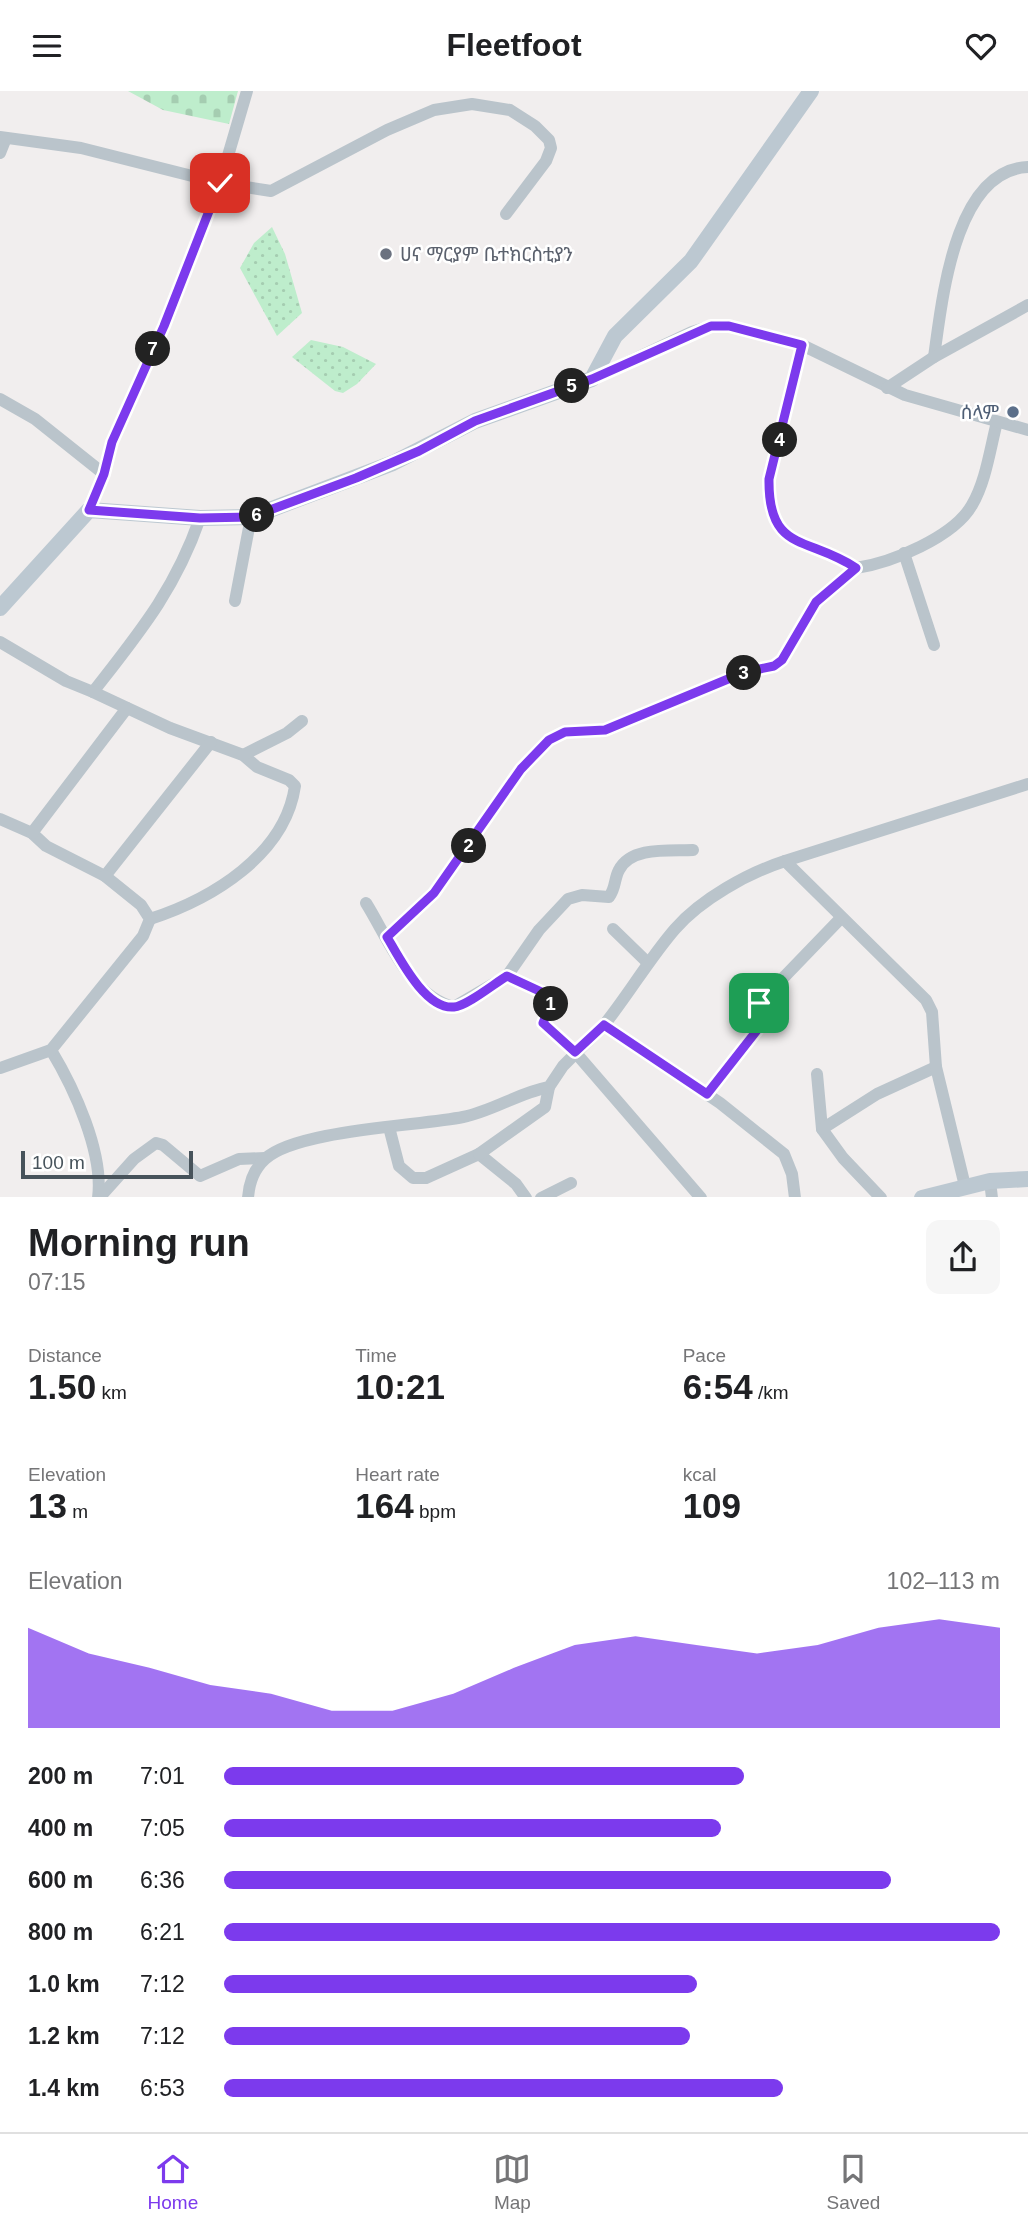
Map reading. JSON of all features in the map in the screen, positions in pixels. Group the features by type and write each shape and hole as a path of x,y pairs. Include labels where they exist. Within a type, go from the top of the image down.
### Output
{"street":[{"path":"0,608 89,510 104,474 112,442 164,326 220,183 247,91"},
{"path":"592,379 615,335 691,261 810,91"},
{"path":"0,153 3,138 81,148 220,183 271,191 387,130 434,110 472,104 510,110 536,126 549,140 551,148 546,161 506,214"},
{"path":"934,357 947,271 957,240 976,200 995,176 1010,169 1028,167"},
{"path":"887,388 934,357 1028,305"},
{"path":"89,510 200,518 251,517 393,463 475,421 592,379 711,326 729,326 802,345 887,388 1028,431"},
{"path":"802,345 769,479 769,493 776,523 783,533 843,559 856,568"},
{"path":"0,399 35,419 104,474"},
{"path":"387,937 434,893 521,769 549,740 565,732 605,730 745,672 774,666 782,660 816,602 856,568 904,553 957,524 972,506 997,422"},
{"path":"235,601 251,517"},
{"path":"93,692 160,605 184,563 200,518"},
{"path":"904,553 934,645"},
{"path":"0,642 66,681 243,755 257,767 289,780 295,786 288,817 253,862 202,896 150,919 143,936 51,1050 0,1068"},
{"path":"32,832 127,708"},
{"path":"243,755 287,733 302,721"},
{"path":"105,876 211,742"},
{"path":"389,1126 399,1166 413,1178 426,1178 479,1154 545,1107 548,1087 575,1052 604,1025 648,963 692,912 728,888 785,861 1028,784"},
{"path":"0,819 32,832 46,846 105,876 141,905 150,919"},
{"path":"366,903 412,978 432,999 454,1007 507,976 539,930 568,899 582,895 609,897 621,867 635,855 693,850"},
{"path":"785,861 926,1000 932,1012 936,1067 965,1187"},
{"path":"707,1094 758,1029 753,1017 759,1003 841,918"},
{"path":"613,929 648,963"},
{"path":"507,976 548,995 551,1003 543,1023 575,1052 700,1197"},
{"path":"604,1025 707,1094 784,1154 792,1174 795,1197"},
{"path":"51,1050 80,1107 97,1168 99,1197"},
{"path":"822,1129 877,1094 936,1067"},
{"path":"817,1074 822,1129 830,1143 880,1197"},
{"path":"100,1197 134,1159 156,1143 200,1176 239,1159 265,1158 310,1141 486,1111 530,1090 548,1087"},
{"path":"479,1154 516,1184 525,1197"},
{"path":"248,1197 254,1173 265,1158"},
{"path":"926,1197 965,1187 991,1189 1028,1179"},
{"path":"543,1197 571,1183"}],"green space":[{"path":"128,91 238,91 229,124 163,110"},
{"path":"272,227 285,254 302,313 277,336 240,268 254,243"},
{"path":"311,340 343,347 376,364 357,384 343,393 335,391 292,357"}],"place":[{"name":"ሀና ማርያም ቤተክርስቲያን","path":"386,254"},
{"name":"ሰላም","path":"1013,412"}],"route":[{"path":"220,183 164,326 112,442 104,474 89,510 200,518 251,517 393,463 475,421 592,379 692,332 711,326 729,326 802,345 769,479 769,493 776,523 792,540 843,559 856,568 816,602 782,660 774,666 745,672 605,730 565,732 549,740 521,769 467,848 445,873 434,893 387,937 412,978 432,999 444,1005 454,1007 463,1003 507,976 523,981 552,999 543,1023 575,1052 604,1025 707,1094 755,1035 758,1024 753,1017 759,1003"}]}
